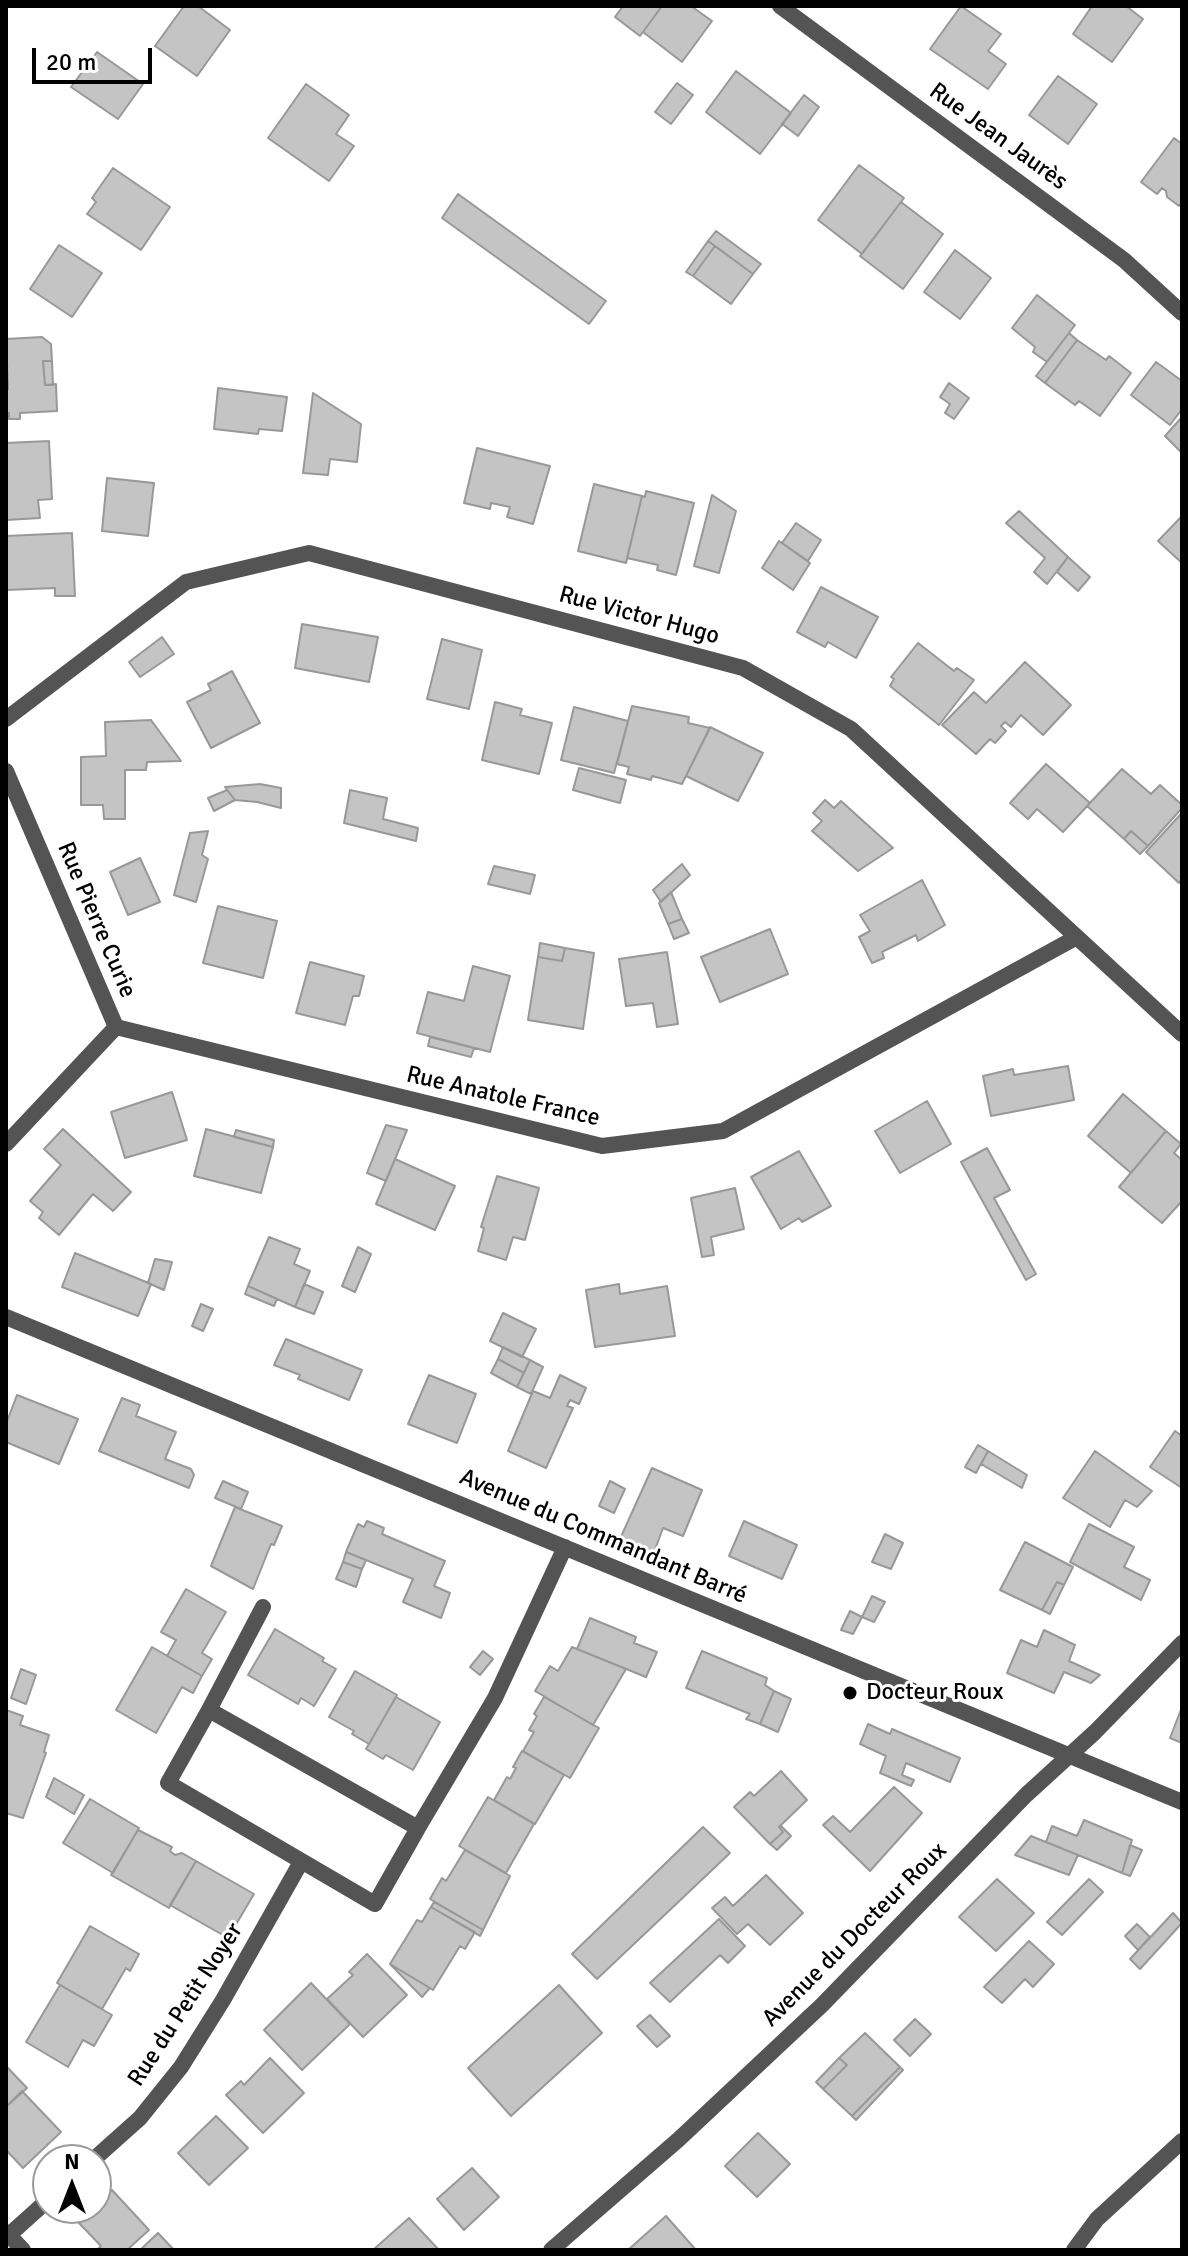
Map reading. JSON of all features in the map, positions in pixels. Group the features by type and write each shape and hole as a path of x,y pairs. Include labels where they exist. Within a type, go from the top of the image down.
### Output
{"street":[{"name":"Rue Jean Jaurès","path":"780,6 1124,260 1182,313"},
{"name":"Rue Victor Hugo","path":"6,719 186,582 309,553 743,668 851,729 1182,1034"},
{"name":"Rue Pierre Curie","path":"6,771 116,1027 6,1144"},
{"name":"Rue Anatole France","path":"116,1027 602,1146 723,1131 1077,937"},
{"name":"Avenue du Commandant Barré","path":"6,1317 1182,1802"},
{"path":"263,1607 168,1783 375,1904 495,1698 565,1547"},
{"name":"Avenue du Docteur Roux","path":"551,2250 678,2140 822,2005 1026,1795 1095,1732 1182,1643"},
{"path":"209,1710 418,1828"},
{"name":"Rue du Petit Noyer","path":"111,2144 140,2118 181,2067 301,1862"},
{"path":"1074,2250 1097,2219 1182,2141"},
{"path":"23,2250 8,2233 32,2213"}],"building":[{"path":"184,6 198,6 230,30 197,76 155,46"},
{"path":"623,6 662,6 640,36 615,17"},
{"path":"662,6 691,6 712,21 682,62 643,32"},
{"path":"961,6 1001,34 988,51 1006,64 988,89 930,49"},
{"path":"1092,6 1126,6 1143,19 1112,62 1073,34"},
{"path":"97,52 143,84 118,119 71,87"},
{"path":"736,71 791,113 760,154 706,112"},
{"path":"1058,76 1097,104 1068,144 1029,115"},
{"path":"677,83 693,95 671,124 655,112"},
{"path":"306,84 349,115 336,134 354,146 329,181 268,138"},
{"path":"804,95 819,107 798,136 782,124"},
{"path":"1174,138 1182,144 1182,202 1179,206 1167,197 1162,188 1157,194 1141,182"},
{"path":"859,165 904,198 862,254 818,220"},
{"path":"113,168 170,207 141,250 87,214 96,202 92,198"},
{"path":"458,194 606,301 589,324 442,218"},
{"path":"901,202 943,234 903,289 860,256"},
{"path":"716,231 761,264 753,274 708,241"},
{"path":"708,241 715,246 693,276 686,272"},
{"path":"59,245 102,273 72,317 30,289"},
{"path":"715,246 753,274 731,304 693,276"},
{"path":"955,250 991,278 960,319 924,292"},
{"path":"1037,295 1075,325 1047,362 1033,352 1035,347 1012,328"},
{"path":"1069,333 1077,340 1045,383 1036,376"},
{"path":"42,337 51,344 52,361 43,361 45,385 56,384 57,411 20,413 20,419 9,419 9,413 6,413 6,339"},
{"path":"1077,340 1106,360 1109,356 1131,373 1100,416 1079,401 1075,405 1045,383"},
{"path":"43,361 52,361 53,385 45,385"},
{"path":"1156,362 1182,381 1182,409 1170,425 1131,395"},
{"path":"949,383 969,398 954,419 945,413 950,404 940,397"},
{"path":"218,388 287,397 282,431 259,429 258,434 214,429"},
{"path":"313,393 361,424 357,462 330,459 328,475 303,473"},
{"path":"1182,417 1182,453 1165,436"},
{"path":"49,441 52,499 38,500 40,518 6,520 6,443"},
{"path":"477,448 550,466 533,524 507,517 510,507 491,503 490,509 464,503"},
{"path":"107,478 154,483 148,536 102,531"},
{"path":"594,484 642,496 626,563 578,551"},
{"path":"646,491 694,503 676,575 657,570 658,565 627,558 642,496 645,497"},
{"path":"712,495 736,511 719,573 694,566"},
{"path":"1019,511 1068,557 1047,584 1034,572 1045,558 1006,523"},
{"path":"1182,516 1182,563 1158,541"},
{"path":"796,523 821,540 808,561 782,543"},
{"path":"72,533 75,596 55,596 55,588 6,590 6,536"},
{"path":"779,541 810,563 793,590 762,568"},
{"path":"1068,557 1090,577 1078,591 1057,572"},
{"path":"821,587 878,617 856,658 828,642 825,647 797,632"},
{"path":"302,624 378,637 369,682 295,668"},
{"path":"162,637 174,654 140,677 129,662"},
{"path":"442,639 482,650 469,709 427,699"},
{"path":"918,643 954,671 957,668 974,680 939,725 890,686 894,679 891,677"},
{"path":"1025,662 1071,705 1043,735 1021,715 1011,727 1005,722 1001,726 1006,731 995,743 990,739 976,754 942,725 974,692 986,703"},
{"path":"232,671 260,723 211,748 187,702 211,690 208,684"},
{"path":"495,702 522,709 520,715 552,723 539,774 482,760"},
{"path":"632,706 689,717 688,723 710,728 682,784 652,776 651,780 627,774 629,767 617,764"},
{"path":"574,707 628,721 614,773 561,760"},
{"path":"151,720 181,761 147,762 146,770 125,770 125,819 104,819 103,805 81,805 81,757 106,756 105,722"},
{"path":"710,727 763,753 738,801 686,776"},
{"path":"1046,764 1090,803 1063,832 1037,809 1028,819 1010,803"},
{"path":"579,768 626,780 620,803 573,790"},
{"path":"1122,769 1151,794 1160,785 1182,805 1148,846 1131,831 1124,839 1087,806"},
{"path":"260,784 281,788 281,808 235,800 225,787"},
{"path":"227,790 235,800 214,811 208,798"},
{"path":"350,790 387,798 383,819 418,828 416,841 344,823"},
{"path":"825,800 834,808 841,801 893,848 858,871 812,831 822,821 813,813"},
{"path":"1180,815 1182,879 1179,883 1146,852"},
{"path":"208,831 202,855 208,859 196,902 174,895 190,833"},
{"path":"1131,831 1148,846 1140,854 1124,839"},
{"path":"140,858 160,902 128,915 110,872"},
{"path":"682,864 690,875 661,902 653,890"},
{"path":"494,866 535,875 530,894 488,884"},
{"path":"922,880 945,925 918,941 916,935 882,952 884,958 872,963 859,937 870,931 860,915"},
{"path":"671,892 682,919 668,924 659,903"},
{"path":"218,906 277,921 263,978 203,963"},
{"path":"682,919 689,933 674,939 668,924"},
{"path":"770,929 788,974 720,1002 701,957"},
{"path":"540,943 565,948 562,961 538,957"},
{"path":"565,948 594,953 583,1029 528,1020 538,957 562,961"},
{"path":"667,952 678,1024 657,1027 653,1003 626,1006 619,959"},
{"path":"310,962 364,976 359,996 353,996 345,1025 296,1013"},
{"path":"473,966 510,976 490,1052 417,1033 428,992 464,1001"},
{"path":"430,1037 474,1048 471,1057 428,1046"},
{"path":"1068,1066 1074,1100 991,1116 983,1076 1013,1069 1014,1075"},
{"path":"172,1092 187,1140 125,1158 111,1112"},
{"path":"1123,1094 1166,1131 1131,1173 1088,1136"},
{"path":"927,1101 951,1144 900,1173 875,1131"},
{"path":"386,1125 407,1130 386,1181 367,1173"},
{"path":"63,1129 131,1192 113,1211 93,1194 59,1235 39,1218 43,1212 30,1201 61,1165 44,1149"},
{"path":"206,1129 273,1147 261,1193 194,1176"},
{"path":"236,1130 274,1140 273,1147 234,1137"},
{"path":"1166,1131 1181,1144 1174,1153 1182,1160 1182,1201 1162,1223 1119,1187"},
{"path":"987,1148 1010,1190 994,1198 1036,1274 1026,1280 961,1162"},
{"path":"799,1151 831,1206 802,1222 799,1218 781,1229 751,1177"},
{"path":"395,1159 455,1186 435,1230 376,1204"},
{"path":"497,1176 539,1188 525,1240 513,1237 506,1260 478,1251 484,1228 481,1227"},
{"path":"735,1188 744,1229 711,1237 714,1255 702,1257 691,1198"},
{"path":"269,1237 300,1249 294,1264 310,1271 295,1307 248,1286"},
{"path":"358,1247 371,1254 355,1292 342,1286"},
{"path":"75,1253 151,1284 138,1316 62,1287"},
{"path":"155,1259 172,1262 164,1290 148,1283"},
{"path":"304,1284 323,1292 314,1314 295,1307"},
{"path":"619,1284 620,1294 667,1286 675,1336 595,1347 586,1290"},
{"path":"248,1286 277,1299 274,1306 245,1294"},
{"path":"201,1304 213,1309 203,1331 192,1326"},
{"path":"503,1313 536,1329 522,1357 490,1341"},
{"path":"286,1339 362,1370 349,1400 298,1379 300,1375 274,1365"},
{"path":"503,1347 530,1360 524,1373 498,1359"},
{"path":"498,1359 524,1373 517,1387 491,1373"},
{"path":"530,1360 543,1367 531,1394 517,1387"},
{"path":"429,1375 476,1394 457,1443 408,1424"},
{"path":"560,1375 586,1388 579,1404 570,1400 567,1406 573,1408 546,1468 508,1451 533,1391 550,1398"},
{"path":"17,1395 78,1419 59,1464 6,1442 6,1424"},
{"path":"122,1398 140,1405 136,1416 176,1432 165,1459 191,1469 194,1475 189,1488 99,1451"},
{"path":"1175,1431 1182,1436 1182,1488 1150,1467"},
{"path":"978,1445 988,1451 976,1473 965,1467"},
{"path":"988,1451 1027,1475 1022,1488 981,1464"},
{"path":"1095,1451 1152,1491 1137,1507 1125,1500 1110,1527 1063,1498"},
{"path":"652,1468 702,1490 683,1536 663,1528 656,1554 620,1539"},
{"path":"223,1481 248,1492 241,1509 215,1498"},
{"path":"610,1481 625,1489 614,1513 599,1506"},
{"path":"235,1507 282,1526 274,1545 271,1544 253,1589 211,1566"},
{"path":"367,1521 384,1528 382,1534 445,1561 434,1586 450,1593 441,1618 403,1602 413,1579 346,1552 358,1524 364,1527"},
{"path":"744,1521 797,1545 782,1579 729,1556"},
{"path":"1089,1524 1134,1547 1124,1567 1150,1580 1141,1600 1070,1562"},
{"path":"885,1534 903,1543 891,1569 872,1562"},
{"path":"1025,1542 1073,1567 1064,1585 1057,1582 1042,1610 1000,1590"},
{"path":"346,1552 366,1560 362,1569 343,1562"},
{"path":"343,1562 362,1569 356,1587 336,1579"},
{"path":"1057,1582 1064,1585 1050,1614 1042,1610"},
{"path":"186,1589 226,1612 202,1653 212,1659 202,1676 167,1656 176,1640 161,1632"},
{"path":"872,1596 885,1602 874,1622 862,1617"},
{"path":"850,1611 862,1617 853,1634 841,1630"},
{"path":"590,1618 636,1637 634,1643 657,1652 646,1677 577,1649"},
{"path":"275,1629 324,1658 322,1661 336,1669 314,1706 301,1698 298,1704 248,1675"},
{"path":"1044,1630 1075,1645 1069,1661 1100,1675 1091,1683 1064,1672 1054,1693 1007,1673 1021,1640 1037,1647"},
{"path":"152,1647 202,1676 193,1693 182,1687 156,1733 116,1710"},
{"path":"572,1647 626,1669 593,1725 535,1691 550,1666 558,1671"},
{"path":"483,1651 493,1659 480,1675 470,1667"},
{"path":"702,1651 767,1678 765,1685 774,1691 760,1724 746,1719 750,1714 686,1688"},
{"path":"21,1669 36,1675 26,1704 11,1698"},
{"path":"355,1671 397,1695 369,1744 329,1717"},
{"path":"774,1691 791,1699 778,1732 760,1724"},
{"path":"396,1697 440,1722 413,1770 386,1755 383,1759 366,1749"},
{"path":"544,1697 599,1728 570,1778 523,1751 534,1732 529,1730"},
{"path":"1182,1707 1182,1743 1170,1738"},
{"path":"6,1710 23,1716 20,1725 49,1735 46,1753 23,1818 6,1813"},
{"path":"868,1724 890,1734 892,1729 960,1758 950,1782 906,1763 902,1775 914,1780 911,1786 880,1773 886,1756 860,1744"},
{"path":"522,1751 564,1775 535,1824 494,1800 507,1777 510,1779"},
{"path":"781,1771 807,1800 779,1827 783,1832 770,1844 734,1807 750,1792 754,1796"},
{"path":"54,1778 84,1795 74,1814 46,1797"},
{"path":"894,1787 922,1813 870,1871 823,1825 833,1816 850,1832"},
{"path":"488,1797 534,1824 506,1873 459,1846"},
{"path":"90,1799 139,1828 113,1873 63,1843"},
{"path":"1084,1820 1132,1840 1122,1873 1046,1842 1052,1826 1077,1836"},
{"path":"781,1826 791,1836 777,1850 770,1844 783,1832"},
{"path":"703,1827 730,1853 597,1979 572,1954"},
{"path":"138,1830 172,1847 170,1851 175,1855 182,1853 196,1861 169,1908 111,1875"},
{"path":"1031,1836 1078,1855 1069,1875 1015,1855"},
{"path":"1130,1845 1142,1850 1130,1876 1122,1873"},
{"path":"465,1850 510,1876 483,1930 430,1899 442,1878 446,1881"},
{"path":"196,1861 254,1894 228,1938 170,1905"},
{"path":"766,1875 803,1913 770,1945 748,1924 737,1934 712,1908 725,1897 733,1906"},
{"path":"997,1879 1034,1913 996,1951 959,1917"},
{"path":"1089,1879 1103,1892 1062,1935 1047,1922"},
{"path":"434,1902 483,1930 480,1936 431,1907"},
{"path":"431,1907 475,1932 465,1949 460,1946 433,1990 390,1964 417,1920 422,1922"},
{"path":"1173,1913 1182,1923 1140,1969 1130,1959"},
{"path":"719,1919 745,1946 728,1963 720,1955 670,2002 650,1983"},
{"path":"1137,1924 1150,1937 1138,1950 1125,1936"},
{"path":"90,1926 139,1954 130,1971 126,1968 102,2009 57,1983"},
{"path":"1029,1941 1054,1964 1033,1987 1025,1979 1002,2003 984,1987"},
{"path":"367,1954 407,1995 363,2037 327,1999 353,1975 349,1972"},
{"path":"390,1964 430,1988 422,1997"},
{"path":"311,1983 350,2024 302,2070 264,2030"},
{"path":"60,1985 112,2015 94,2046 83,2040 68,2067 26,2042"},
{"path":"559,1985 602,2033 511,2116 468,2068"},
{"path":"650,2015 670,2036 657,2047 637,2026"},
{"path":"915,2019 931,2034 910,2056 894,2040"},
{"path":"865,2033 900,2067 852,2116 823,2089 847,2065 839,2058"},
{"path":"270,2058 304,2093 263,2133 226,2095 241,2081 244,2085"},
{"path":"839,2058 847,2065 823,2089 816,2082"},
{"path":"6,2066 27,2088 6,2107"},
{"path":"900,2067 903,2070 856,2120 852,2116"},
{"path":"22,2091 61,2132 48,2144 32,2144 32,2159 23,2168 6,2150 6,2107"},
{"path":"216,2116 248,2148 209,2185 178,2153"},
{"path":"758,2133 790,2164 757,2197 725,2166"},
{"path":"472,2168 499,2197 464,2230 437,2199"},
{"path":"112,2190 149,2230 127,2250 97,2250 101,2246 80,2224 112,2224"},
{"path":"666,2216 696,2250 628,2250"},
{"path":"409,2218 439,2250 373,2250"},
{"path":"158,2233 174,2250 140,2250"}],"place":[{"name":"Docteur Roux","path":"850,1693"}]}
